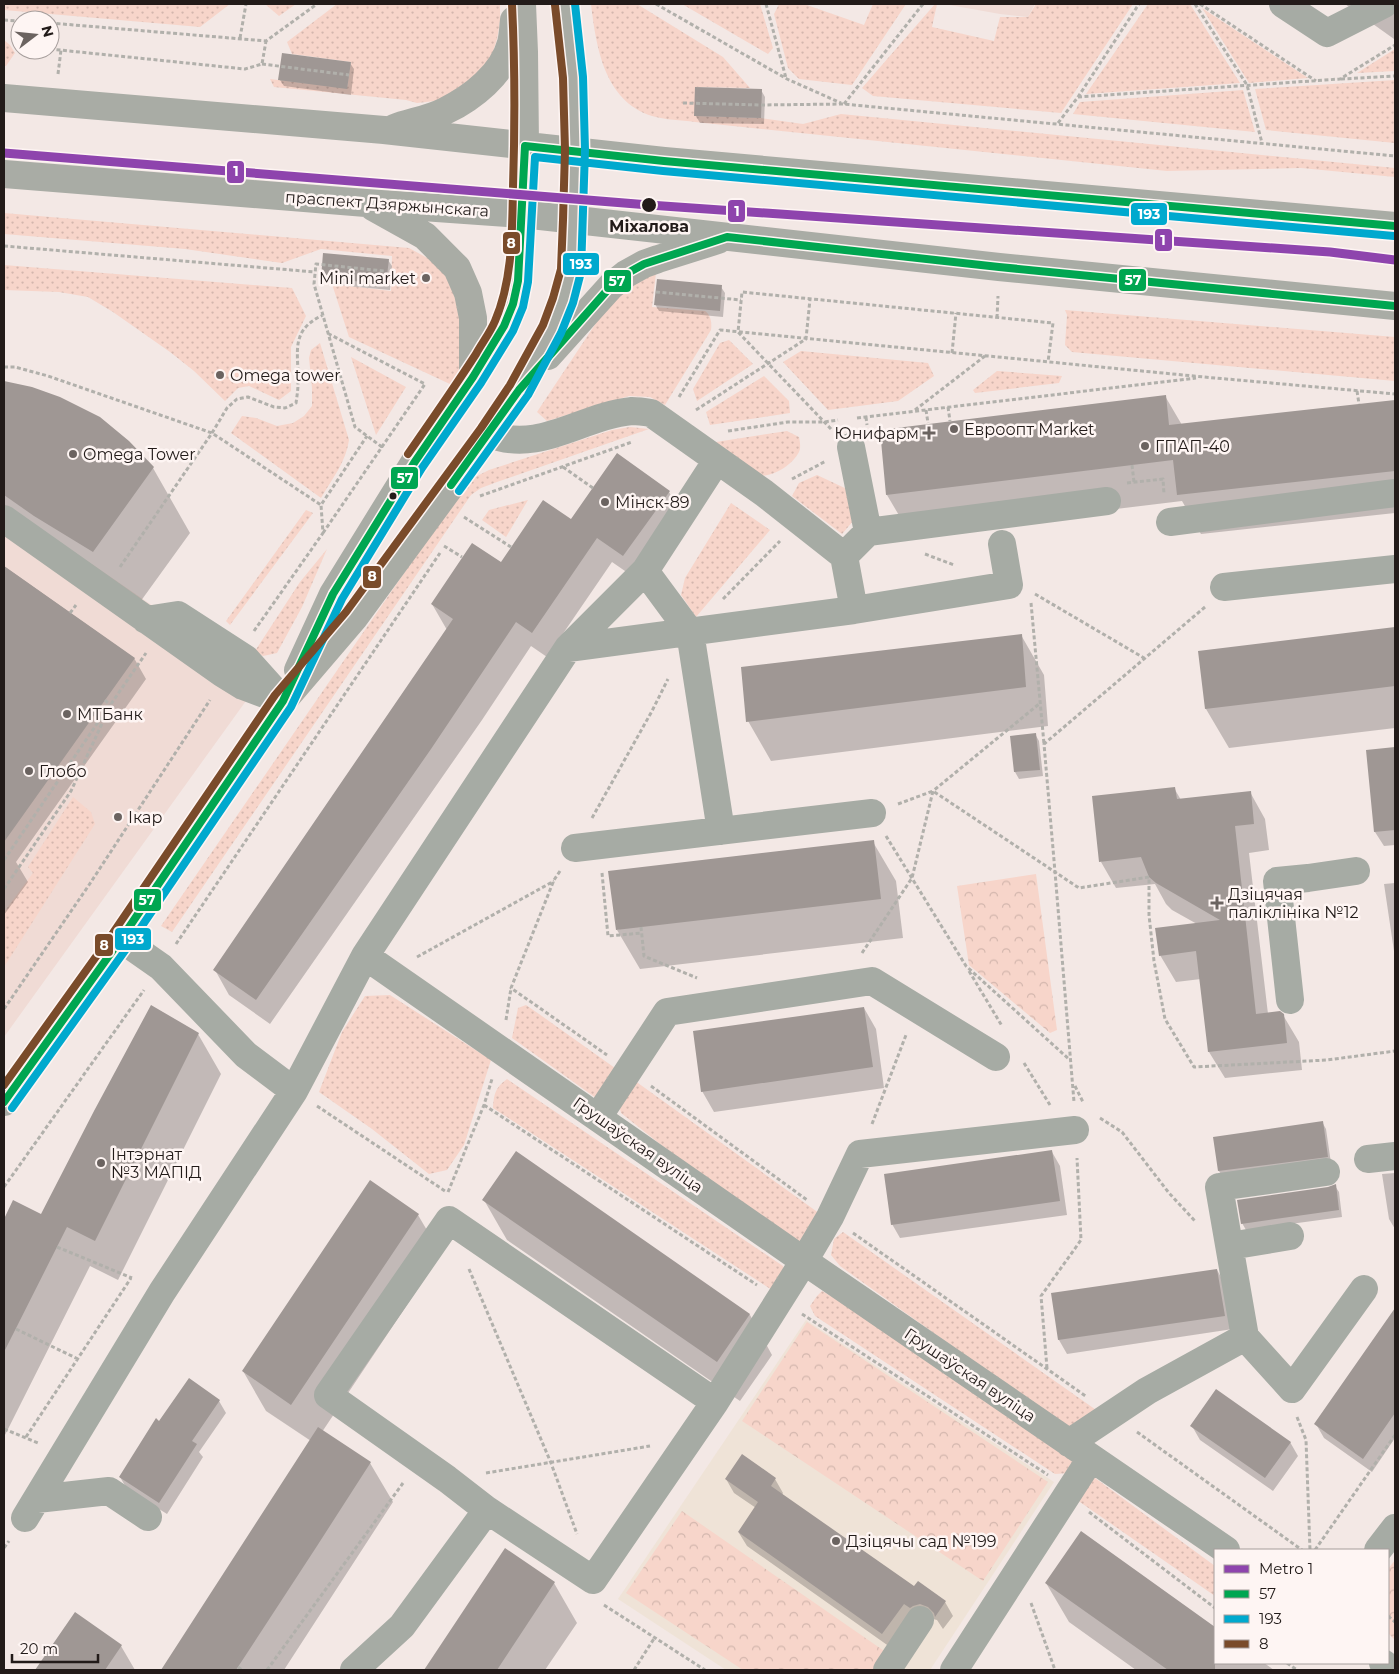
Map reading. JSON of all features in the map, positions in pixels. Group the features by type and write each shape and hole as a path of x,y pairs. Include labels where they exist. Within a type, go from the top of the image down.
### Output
{"main road":[{"path":"384,130 444,112 462,102 484,84 504,60 510,44 516,4"},
{"path":"284,702 333,594 414,462 473,377 504,326 513,304 518,281 525,146 522,4"},
{"path":"4,1102 121,939 284,702 354,618 489,434 519,390 552,329 563,301 571,270 573,220 575,150 572,77 565,4"},
{"path":"4,98 384,130 664,161 1395,226"},
{"name":"праспект Дзяржынскага","path":"4,174 522,214 999,267 1395,306"},
{"path":"366,203 425,236 457,268 468,293 473,318 473,377"},
{"path":"519,390 611,286 626,274 651,262 727,237"}],"street":[{"path":"1283,4 1327,33 1384,4"},
{"path":"489,434 523,441 541,438 612,414 634,411 651,413 764,494 844,556 854,610"},
{"path":"851,447 868,532"},
{"path":"148,1517 109,1492 31,1509 162,1292 294,1091 366,956 568,648 645,572 717,460"},
{"path":"1170,522 1395,493"},
{"path":"844,556 868,532 1107,501"},
{"path":"4,519 183,645 230,663 246,659 284,702"},
{"path":"568,648 1019,588 1002,544"},
{"path":"1217,595 1395,569"},
{"path":"645,572 690,632 721,831"},
{"path":"178,615 230,663"},
{"path":"146,620 178,615"},
{"path":"178,615 183,645"},
{"path":"587,846 872,813"},
{"path":"1290,1000 1277,881 1356,871"},
{"path":"121,939 160,967 246,1055 294,1091"},
{"name":"Грушаўская вуліца","path":"366,956 804,1261 1225,1549"},
{"path":"598,1117 667,1012 872,982 996,1057"},
{"path":"714,1402 449,1220 328,1396 447,1479 487,1510 593,1580 714,1402 804,1261 830,1217 860,1154 1085,1117"},
{"path":"1368,1160 1395,1156"},
{"path":"1326,1172 1220,1187 1245,1337 1292,1389 1364,1289"},
{"path":"1230,1246 1290,1236"},
{"path":"1069,1443 1147,1390 1245,1337"},
{"path":"954,1670 1091,1458"},
{"path":"354,1670 402,1626 487,1510"},
{"path":"1379,1549 1395,1528"},
{"path":"887,1670 920,1620"}],"path":[{"path":"240,38 246,4"},
{"path":"60,24 266,41 317,4"},
{"path":"656,4 786,79 843,104"},
{"path":"664,4 669,11"},
{"path":"766,4 786,79"},
{"path":"843,104 923,4"},
{"path":"1058,124 1139,4"},
{"path":"1195,4 1247,86 1262,143"},
{"path":"1200,4 1316,81"},
{"path":"262,64 266,41"},
{"path":"1340,79 1395,45"},
{"path":"60,49 245,68 262,64 349,74"},
{"path":"1078,97 1395,76"},
{"path":"683,103 761,105 843,104 1395,156"},
{"path":"4,246 315,272"},
{"path":"382,447 355,427 314,284 316,264 384,271"},
{"path":"655,292 741,300"},
{"path":"764,494 851,447 824,422 738,332 742,292 1053,323 1048,362"},
{"path":"806,339 810,299"},
{"path":"952,353 956,313"},
{"path":"104,590 212,433 227,408 237,399 248,397 274,407 285,408 296,403 298,382 297,342 305,326 323,315"},
{"path":"673,429 720,330 1204,378 1395,394"},
{"path":"4,1009 89,885 216,691 230,663 323,533 425,384 328,334"},
{"path":"673,429 806,339"},
{"path":"914,411 986,356"},
{"path":"4,368 15,367 48,376 212,433 321,505"},
{"path":"849,419 1204,378"},
{"path":"1357,391 1359,404"},
{"path":"948,407 950,421"},
{"path":"926,410 928,423"},
{"path":"478,496 650,435 673,429 841,420"},
{"path":"323,533 321,505 367,436"},
{"path":"1132,465 1134,482"},
{"path":"563,466 593,488"},
{"path":"459,525 469,510"},
{"path":"464,517 511,547"},
{"path":"690,632 800,521"},
{"path":"4,1188 160,967 449,539"},
{"path":"444,546 462,557"},
{"path":"921,552 956,566"},
{"path":"1019,588 1144,658"},
{"path":"1019,588 1044,744 1073,1083 1085,1117 1081,1240 1041,1296 1046,1368"},
{"path":"1044,744 1217,595"},
{"path":"642,933 608,936 587,846 669,676"},
{"path":"105,700 110,704"},
{"path":"4,860 110,704"},
{"path":"4,889 71,791 110,704"},
{"path":"1039,704 933,791 872,813 966,966 1071,1061"},
{"path":"933,791 1080,888 1149,877 1149,915 1154,961 1165,1019 1194,1067 1327,1060 1395,1052"},
{"path":"840,986 912,878 933,791"},
{"path":"390,973 554,880"},
{"path":"641,927 644,956 704,980"},
{"path":"294,1091 448,1193 484,1106 501,1050 511,988"},
{"path":"860,1154 916,1008"},
{"path":"484,1106 1056,1481 1068,1495 1214,1607"},
{"path":"1085,1117 1122,1132 1169,1193 1201,1228"},
{"path":"57,1247 162,1292"},
{"path":"468,1265 551,1463 577,1535"},
{"path":"26,1437 131,1278"},
{"path":"16,1329 78,1359"},
{"path":"1281,1377 1306,1440 1310,1549"},
{"path":"4,1429 26,1437 63,1456"},
{"path":"1316,1549 1395,1435"},
{"path":"447,1479 551,1463 690,1438"},
{"path":"267,1670 420,1460"},
{"path":"1020,1569 1055,1670"},
{"path":"593,1580 603,1604 705,1670"},
{"path":"634,1670 655,1637"},
{"path":"238,1667 242,1670"}],"shaded area":[{"path":"944,4 1035,4 1028,17"},
{"path":"4,504 261,680 4,1037"},
{"name":"Дзіцячы сад №199","path":"806,1320 1054,1482 930,1670 726,1670 618,1599"}],"green space":[{"path":"4,4 230,4 200,27 60,15 60,10 4,10"},
{"path":"265,4 296,4 279,16"},
{"path":"337,4 500,4 500,21 492,55 485,68 443,100 417,103 406,100 274,87 270,79 347,88 351,62 292,54 287,42"},
{"path":"591,4 637,4 723,57 750,88 695,87 695,116 761,118 803,124 841,114 1395,168 1395,177 1301,168 1167,171 673,120 652,116 636,109 623,98 613,85 605,70 600,54"},
{"path":"682,4 760,4 773,48 768,54"},
{"path":"779,4 804,4 864,25 873,4 906,4 852,85 799,79 788,68 774,14"},
{"path":"937,4 932,27 994,41 1000,17 1028,17 1036,4 1133,4 1061,113 873,96 862,88"},
{"path":"1148,4 1190,4 1240,83 1086,94"},
{"path":"1202,8 1308,78 1249,83"},
{"path":"4,40 10,45 10,60 4,66"},
{"path":"1395,49 1395,71 1357,73"},
{"path":"1395,80 1395,143 1266,130 1255,89"},
{"path":"1243,90 1255,132 1073,114 1080,102"},
{"path":"4,213 409,248 431,260 444,270 457,292 467,355 452,385 349,337 332,284 391,291 392,256 321,249 282,263 185,249 4,234"},
{"path":"4,265 292,288 306,316 291,347 291,391 279,400 249,386 238,388 225,401 194,371 170,352 88,297 59,292 4,290"},
{"path":"656,273 652,307 705,311 710,317 711,325 711,330 665,405 650,397 629,396 547,421 537,412 612,299 621,291"},
{"path":"1065,310 1395,337 1395,381 1072,352 1065,345 1067,315"},
{"path":"729,340 753,364 697,401 693,389 720,343"},
{"path":"320,343 349,440 342,463 321,498 231,433 242,416 256,418 277,426 293,423 304,416 312,406 309,358 311,350"},
{"path":"801,351 928,363 934,376 898,401 828,410 783,362"},
{"path":"351,357 406,387 376,435"},
{"path":"997,371 1062,376 1059,383 975,393 973,390"},
{"path":"764,376 789,401 790,413 710,425 706,412"},
{"path":"630,427 649,429 497,482 481,488 471,495 172,932 161,926 462,489 475,477 489,470 612,430"},
{"path":"787,431 799,437 799,452 785,467 772,474 758,476 752,474 716,442"},
{"path":"817,475 849,490 854,520 842,534 792,496 799,483"},
{"path":"528,500 506,537 482,520 489,510"},
{"path":"731,503 770,530 696,617 681,595 685,578"},
{"path":"306,510 313,513 230,625 226,621"},
{"path":"327,549 302,607 277,653 263,656 255,651 300,582"},
{"path":"73,797 91,812 95,824 4,967 4,912 33,873 28,867"},
{"path":"1036,874 1057,1030 1050,1033 969,965 957,886"},
{"path":"390,995 491,1060 464,1145 447,1170 429,1174 372,1129 319,1092 342,1032 365,996"},
{"path":"526,1005 622,1073 596,1098 512,1038 518,1008"},
{"path":"631,1078 823,1216 804,1245 670,1152 621,1113 618,1101"},
{"path":"507,1079 783,1266 786,1277 778,1294 493,1108 496,1092"},
{"path":"843,1232 1099,1412 1071,1431 840,1266 831,1255 834,1239"},
{"path":"822,1291 842,1302 1074,1459 1071,1473 1055,1474 815,1316 810,1306"},
{"path":"807,1322 1048,1482 983,1581 742,1421"},
{"path":"1091,1475 1214,1565 1214,1595 1077,1500"},
{"path":"682,1511 890,1655 879,1670 743,1670 626,1593"},
{"path":"1395,1560 1395,1640 1389,1634 1389,1568"}],"building":[{"path":"282,53 351,62 347,89 278,80"},
{"path":"695,87 762,89 761,118 694,116"},
{"path":"323,253 389,259 386,284 321,278"},
{"path":"657,279 722,285 720,311 654,305"},
{"name":"Omega Tower","path":"4,381 32,387 60,397 100,417 129,441 154,467 93,552 34,516 4,495"},
{"path":"1166,395 1169,425 1395,400 1395,471 1177,495 1173,460 886,495 880,430"},
{"path":"617,453 670,491 623,556 597,538 532,633 516,622 431,749 256,1000 213,970 453,619 431,604 472,543 501,562 543,500 571,519"},
{"name":"Глобо","path":"4,566 135,658 4,842"},
{"path":"1395,627 1395,686 1205,709 1198,651"},
{"path":"1022,634 1026,687 746,722 741,667"},
{"path":"1036,733 1040,770 1014,772 1010,736"},
{"path":"1395,747 1395,830 1374,832 1366,750"},
{"name":"Дзіцячая паліклініка №12","path":"1175,787 1177,799 1251,791 1254,824 1235,826 1256,1014 1280,1011 1284,1014 1287,1043 1208,1052 1196,951 1159,956 1155,928 1220,920 1156,883 1149,877 1141,857 1099,862 1092,796"},
{"path":"874,840 881,899 616,930 608,871"},
{"name":"Інтэрнат №3 МАПІД","path":"151,1005 199,1033 95,1241 67,1227 4,1352 4,1219 13,1200 41,1214"},
{"path":"864,1007 873,1067 701,1092 693,1031"},
{"path":"1323,1121 1328,1157 1218,1171 1213,1137"},
{"path":"1052,1150 1060,1201 891,1225 884,1174"},
{"path":"516,1151 750,1314 717,1362 482,1200"},
{"path":"370,1180 419,1214 291,1405 242,1371"},
{"path":"1336,1184 1339,1210 1241,1224 1237,1200 1328,1187"},
{"path":"1217,1269 1225,1316 1058,1340 1051,1293"},
{"path":"1395,1308 1395,1413 1363,1459 1314,1424"},
{"path":"189,1378 220,1400 192,1441 197,1444 159,1503 119,1477 156,1418 159,1421"},
{"path":"1216,1389 1291,1442 1265,1478 1190,1426"},
{"path":"318,1427 371,1462 317,1546 236,1670 161,1670"},
{"path":"742,1454 776,1478 771,1486 914,1586 918,1581 946,1601 935,1617 928,1607 920,1604 910,1608 904,1604 882,1634 738,1532 758,1502 725,1479"},
{"path":"1081,1531 1214,1626 1215,1670 1168,1670 1045,1583"},
{"path":"505,1548 555,1582 497,1670 424,1670"},
{"path":"75,1612 122,1645 105,1670 35,1670"}],"metro line":[{"name":"1","path":"4,153 649,205 1330,252 1395,260"}],"transit line":[{"name":"8","path":"408,454 488,334 495,321 505,289 512,238 514,164 512,4"},
{"name":"193","path":"459,491 528,395 561,333 573,303 581,272 585,150 583,77 575,4"},
{"name":"8","path":"4,1085 113,933 275,695 346,612 481,428 510,385 543,325 561,269 563,220 565,150 563,78 555,5"},
{"name":"57","path":"4,1102 121,939 283,701 333,594 414,463 473,377 504,326 513,304 518,281 525,146 664,161 1395,226"},
{"name":"193","path":"12,1108 129,945 291,707 342,599 422,468 481,383 513,331 523,307 528,282 535,157 663,171 1394,236"},
{"name":"57","path":"451,485 519,390 611,286 626,274 644,264 727,237 999,267 1395,306"}],"place":[{"name":"Міхалова","path":"649,205"},
{"name":"Mini market","path":"426,278"},
{"name":"Omega tower","path":"220,375"},
{"name":"Евроопт Market","path":"954,429"},
{"name":"Юнифарм","path":"929,433"},
{"name":"ГПАП-40","path":"1145,446"},
{"name":"Omega Tower","path":"73,454"},
{"name":"Мінск-89","path":"605,502"},
{"name":"МТБанк","path":"67,714"},
{"name":"Глобо","path":"29,771"},
{"name":"Ікар","path":"118,817"},
{"name":"Дзіцячая паліклініка №12","path":"1217,903"},
{"name":"Інтэрнат №3 МАПІД","path":"101,1163"},
{"name":"Дзіцячы сад №199","path":"836,1541"}]}
